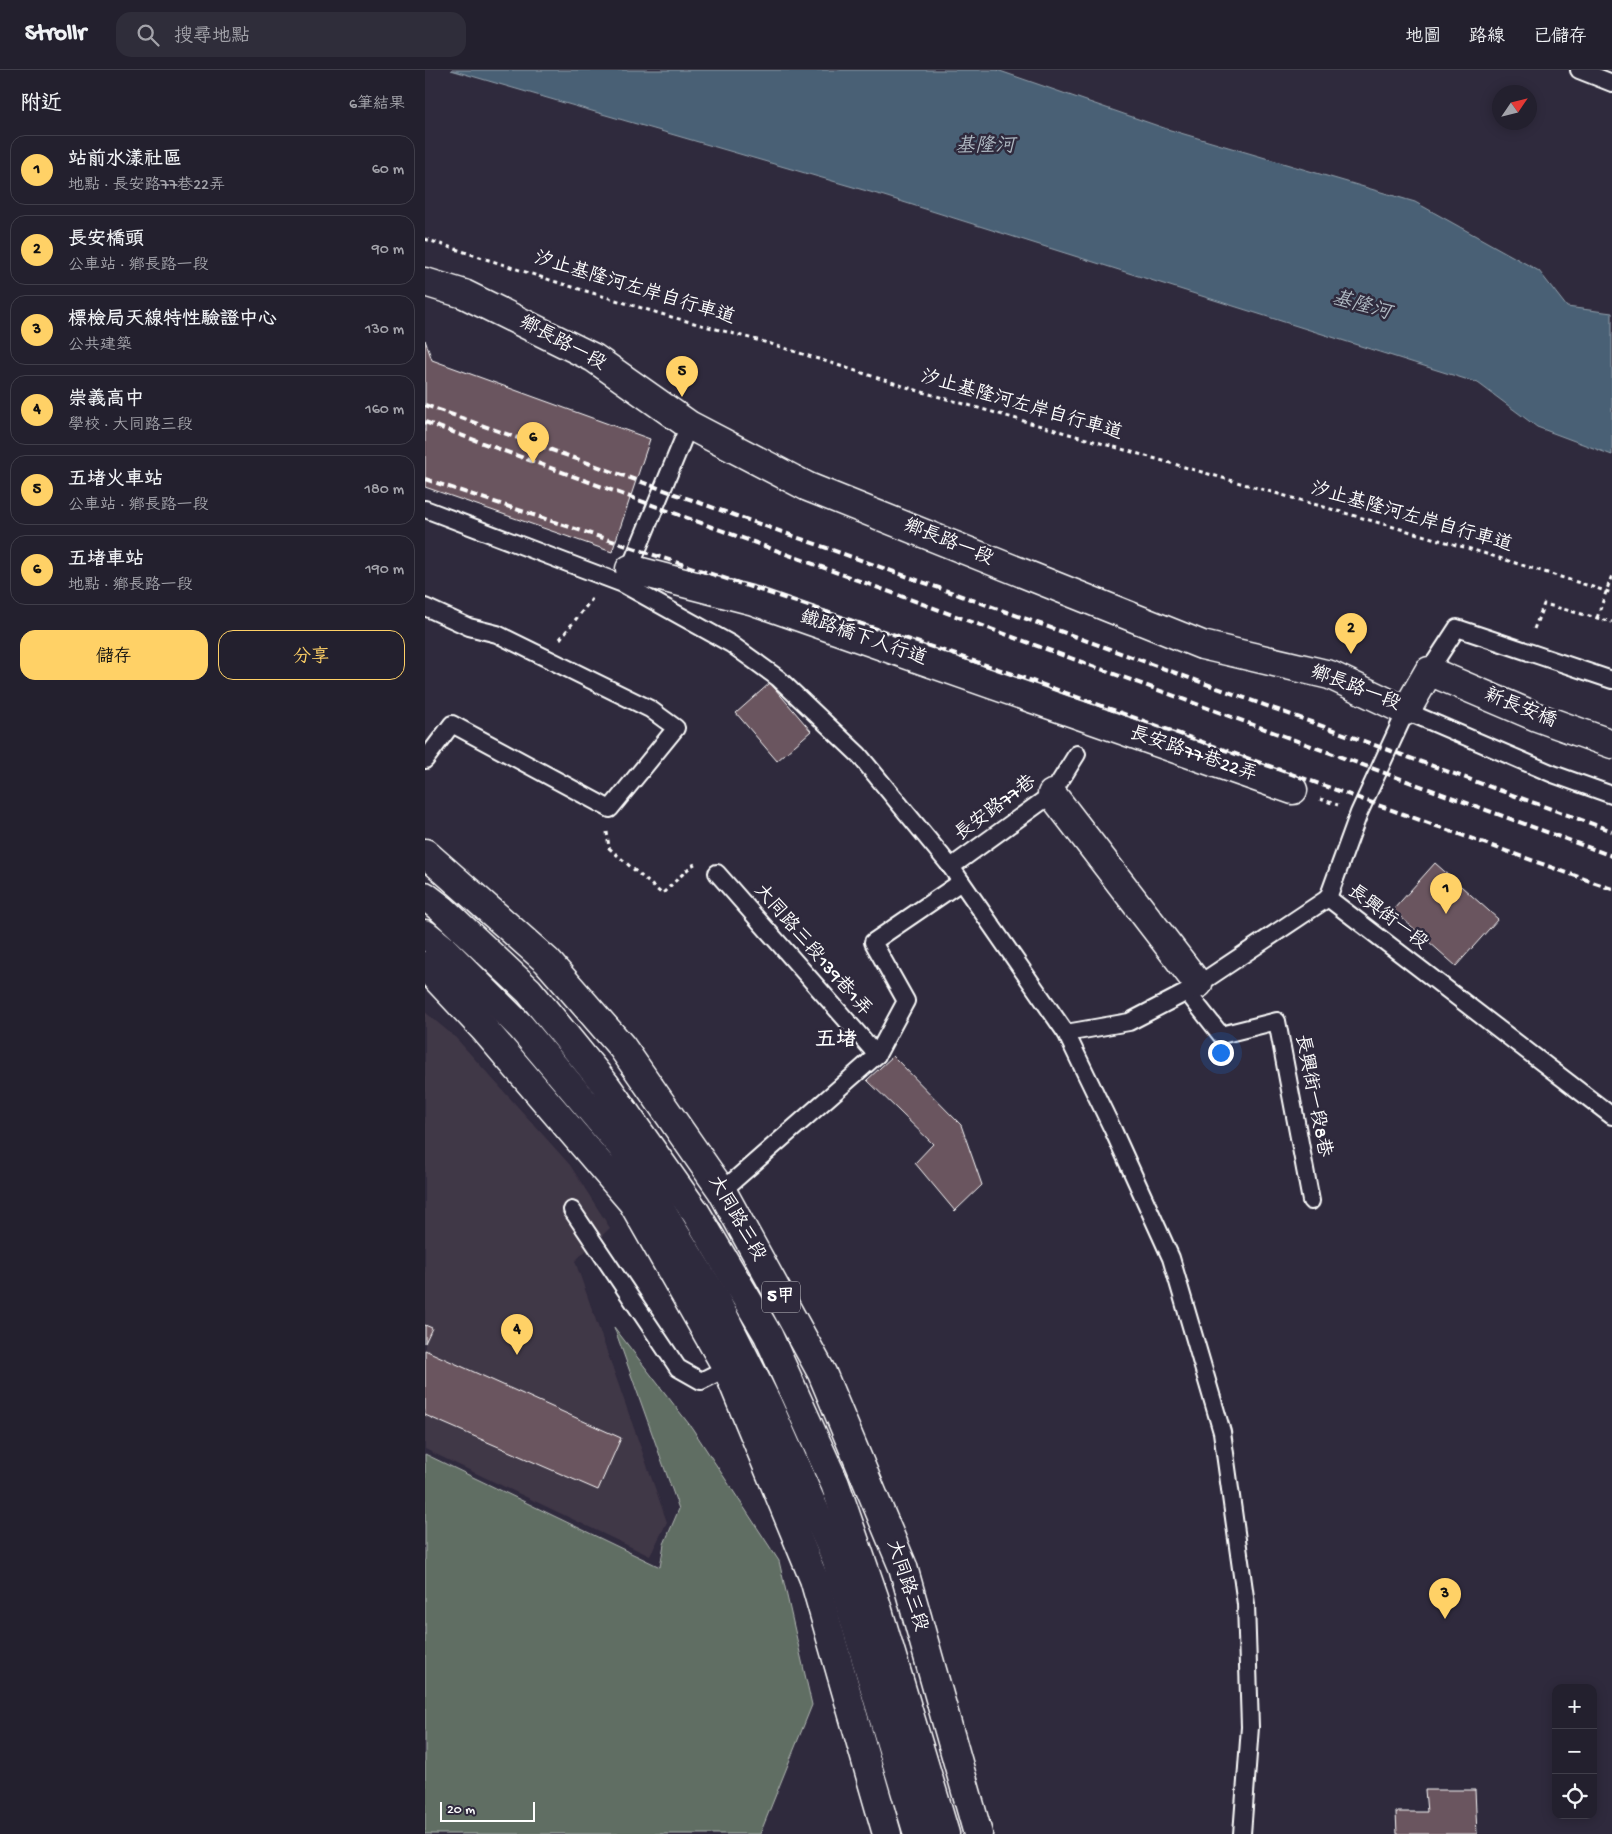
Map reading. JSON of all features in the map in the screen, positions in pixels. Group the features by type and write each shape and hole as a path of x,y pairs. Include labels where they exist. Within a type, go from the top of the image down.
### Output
{"main road":[{"name":"鄉長路一段","path":"425,282 464,294 594,358 689,426 808,487 1193,642 1330,675 1406,711 1429,671"},
{"name":"鐵路橋下人行道","path":"620,577 754,601 1093,720"},
{"name":"新長安橋","path":"1429,671 1537,717 1612,744"},
{"name":"長安路77巷22弄","path":"1093,720 1293,790"},
{"path":"1052,794 1192,988"},
{"name":"大同路三段","path":"425,853 547,961 622,1047 722,1191 822,1373 903,1567 978,1834"},
{"path":"433,902 529,991 605,1084 696,1213 768,1335 838,1492 874,1597 945,1834"},
{"path":"430,949 485,1030 633,1203 727,1368 814,1579 887,1834"},
{"path":"430,949 521,1027 622,1148 713,1297 767,1403 835,1558 917,1834"}],"lane":[{"path":"1579,70 1612,83"},
{"path":"620,577 689,426"},
{"path":"425,509 620,577 731,644 777,678 859,755 951,867 1066,1033 1113,1130 1171,1258 1223,1432 1246,1604 1250,1727 1242,1834"},
{"path":"425,607 469,627 497,634 650,709 676,728 610,809 452,724 425,760"},
{"name":"鄉長路一段","path":"1429,671 1457,628 1612,680"},
{"path":"1328,898 1359,812 1406,711 1553,774 1612,796"},
{"name":"長安路77巷","path":"951,867 1052,794 1077,754"},
{"name":"大同路三段139巷1弄","path":"717,873 877,1055"},
{"path":"722,1191 877,1055 906,1001 873,942 961,882"},
{"name":"長興街一段","path":"1066,1033 1129,1022 1192,988 1328,898 1612,1116"},
{"name":"長興街一段8巷","path":"1192,988 1221,1035 1277,1021 1311,1201"},
{"path":"572,1210 678,1368 701,1381 727,1368"}],"path":[{"name":"汐止基隆河左岸自行車道","path":"425,239 553,281 668,316 768,342 919,391 1467,548 1612,593"},
{"path":"1597,618 1612,576"},
{"path":"549,660 544,651 550,645 558,642 620,577"},
{"path":"1525,627 1533,630 1544,604 1612,622"},
{"path":"1293,790 1359,812"},
{"path":"610,809 606,829 609,848 662,894 691,866 702,862 717,873"}],"shaded area":[{"path":"425,1012 455,1037 570,1165 610,1228 575,1261 667,1522 650,1556 425,1449"}],"green space":[{"path":"614,1327 692,1428 779,1561 812,1705 760,1834 425,1834 425,1454 660,1567 664,1544 679,1509"}],"water":[{"name":"基隆河","path":"451,70 997,70 1167,129 1415,202 1539,271 1567,307 1612,313 1612,455 1537,427 1478,383 884,196"}],"building":[{"path":"425,340 432,360 650,439 612,552 425,487"},
{"path":"770,683 811,731 777,761 736,713"},
{"path":"1435,863 1498,919 1456,966 1393,910"},
{"path":"893,1056 961,1125 982,1185 955,1211 915,1163 933,1144 867,1080"},
{"path":"425,1325 432,1328 425,1343"},
{"path":"425,1350 621,1438 598,1490 425,1415"},
{"path":"1425,1790 1475,1790 1477,1834 1397,1834 1396,1812 1427,1812"}],"railway":[{"path":"425,405 1046,626 1612,831"},
{"path":"425,422 1612,856"},
{"path":"425,479 1010,673 1612,889"}],"place":[{"name":"五堵火車站","path":"682,397"},
{"name":"五堵車站","path":"533,463"},
{"name":"長安橋頭","path":"1351,654"},
{"name":"站前水漾社區","path":"1446,914"},
{"name":"崇義高中","path":"517,1355"},
{"name":"標檢局天線特性驗證中心","path":"1445,1619"}],"district":[{"name":"五堵","path":"836,1041"}]}
